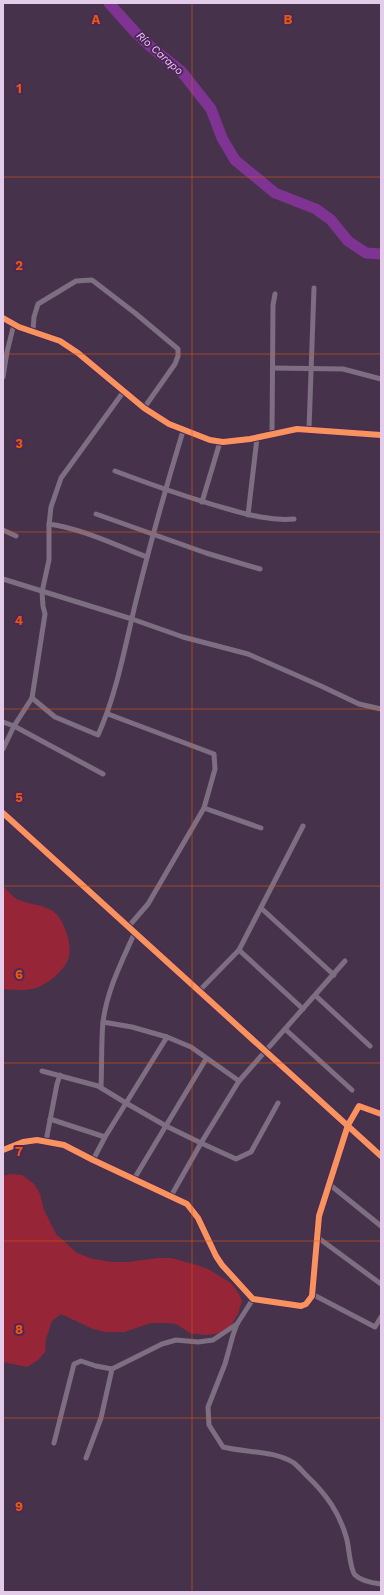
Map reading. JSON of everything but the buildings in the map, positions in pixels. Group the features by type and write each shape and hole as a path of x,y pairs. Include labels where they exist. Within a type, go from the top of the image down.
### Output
{"street":[{"path":"33,330 34,317 38,304 76,281 92,280 178,349 178,356 175,364 144,408"},
{"path":"309,429 314,288"},
{"path":"272,434 275,294"},
{"path":"3,318 14,324 60,340 78,353 144,408 183,431 210,440 220,442 257,438 297,429 381,435"},
{"path":"3,377 14,324"},
{"path":"273,368 343,369 381,379"},
{"path":"3,749 14,726 32,698 45,614 42,592 48,560 51,507 61,478 124,391"},
{"path":"32,698 55,717 98,736 108,714 122,663 153,534 183,431"},
{"path":"248,514 257,438"},
{"path":"202,502 220,442"},
{"path":"115,471 202,502 248,514 286,520 294,519"},
{"path":"96,514 206,553 260,569"},
{"path":"49,524 84,533 147,557"},
{"path":"3,530 16,536"},
{"path":"3,579 132,619 183,637 248,654 322,686 359,704 381,709"},
{"path":"108,714 214,754 214,769 204,808 148,904 129,926"},
{"path":"3,722 14,726 103,774"},
{"path":"204,808 260,828"},
{"path":"3,813 200,990 381,1156"},
{"path":"200,990 239,950 303,826"},
{"path":"261,908 334,975"},
{"path":"101,1087 103,1022 115,976 135,932"},
{"path":"239,950 304,1009"},
{"path":"171,1196 239,1081 316,996 345,961"},
{"path":"316,996 370,1046"},
{"path":"103,1022 132,1027 167,1037 191,1047 239,1081"},
{"path":"285,1029 352,1090"},
{"path":"93,1160 105,1137 167,1037"},
{"path":"134,1179 206,1059"},
{"path":"42,1071 101,1087 126,1104 166,1126 236,1159 251,1152 278,1103"},
{"path":"46,1141 60,1075"},
{"path":"3,1150 23,1142 46,1141 64,1144 93,1160 187,1204 194,1212 222,1265 252,1299 301,1306 306,1304 312,1294 319,1216 348,1125 359,1106 381,1114"},
{"path":"50,1119 105,1137"},
{"path":"329,1184 381,1226"},
{"path":"317,1237 381,1284"},
{"path":"312,1294 375,1327 381,1317"},
{"path":"252,1299 237,1324 225,1364 208,1407 209,1425 223,1447 270,1454 285,1458 295,1464 323,1491 332,1504 346,1538 353,1572 356,1576 381,1584"},
{"path":"54,1443 74,1364 81,1361 112,1369 162,1344 176,1340 198,1342 213,1340 237,1324"},
{"path":"86,1458 101,1418 112,1369"}],"shaded area":[{"path":"3,886 17,899 45,907 54,912 61,920 68,937 70,949 66,964 55,977 36,988 24,990 3,989"},
{"path":"10,1174 22,1175 34,1184 40,1194 44,1210 56,1234 77,1253 93,1259 112,1262 171,1258 208,1269 231,1283 242,1301 238,1314 232,1324 223,1333 205,1335 190,1333 176,1324 166,1323 151,1323 124,1332 106,1332 93,1329 61,1314 52,1321 46,1339 45,1352 38,1360 27,1367 3,1362 3,1176"}],"waterway":[{"name":"Río Carapo","path":"109,3 135,32 181,71 211,109 222,138 235,160 275,193 316,209 331,220 348,241 366,253 381,254"}],"cycle path":[{"path":"3,318 19,327 60,341 78,353 144,408 169,424 210,440 223,442 250,439 297,429 381,435"},
{"path":"3,813 381,1156"},
{"path":"3,1150 23,1142 37,1140 64,1145 187,1204 198,1218 216,1256 222,1265 253,1299 301,1306 306,1304 312,1296 319,1216 348,1125 359,1106 381,1114"}]}
